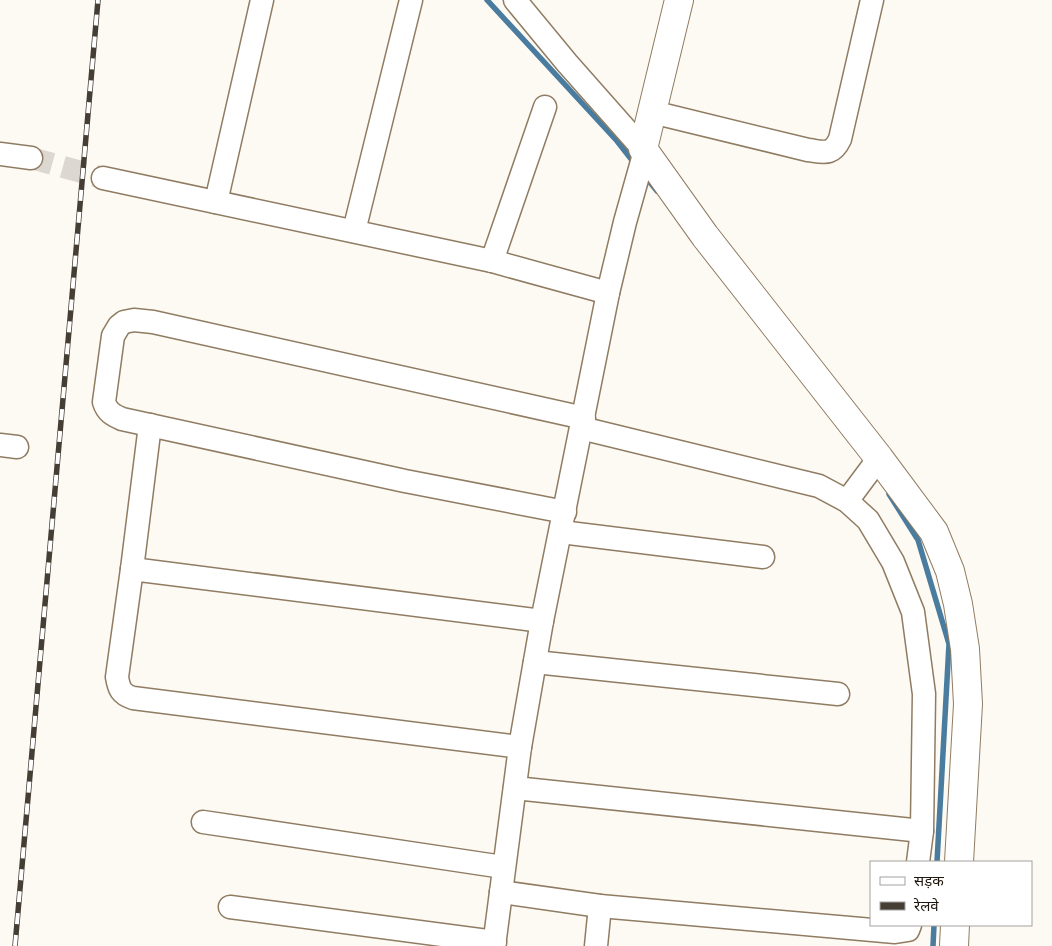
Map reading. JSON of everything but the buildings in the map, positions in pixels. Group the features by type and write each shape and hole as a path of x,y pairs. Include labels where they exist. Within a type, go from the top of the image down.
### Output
{"street":[{"path":"216,202 262,0"},
{"path":"354,231 411,0"},
{"path":"515,0 643,154 875,464 934,532 950,571 958,604 965,648 968,704 959,861"},
{"path":"230,907 494,944 520,747 542,621 608,293 679,0"},
{"path":"652,112 808,150 832,151 840,139 870,0"},
{"path":"492,262 545,107"},
{"path":"0,154 31,158"},
{"path":"103,178 492,262 608,293"},
{"path":"763,557 563,522 405,481 122,419 106,409 104,402 113,336 124,322 134,320 583,423 819,486 847,501 868,520 893,562 913,612 924,694 922,831 918,861"},
{"path":"150,425 117,677 119,688 124,695 133,698 520,747"},
{"path":"847,501 875,464"},
{"path":"132,569 542,621"},
{"path":"535,662 838,694"},
{"path":"515,788 922,831"},
{"path":"203,822 504,867"},
{"path":"501,892 600,906 895,932 908,930 910,926"},
{"path":"596,946 600,906"},
{"path":"954,946 955,926"}],"waterway":[{"path":"487,0 617,141 635,164"},
{"path":"644,175 657,191"},
{"path":"889,494 918,540 949,644 937,861"},
{"path":"933,946 934,926"}],"tunnel":[{"path":"31,158 103,178"}],"railway":[{"path":"15,946 98,0"}]}
